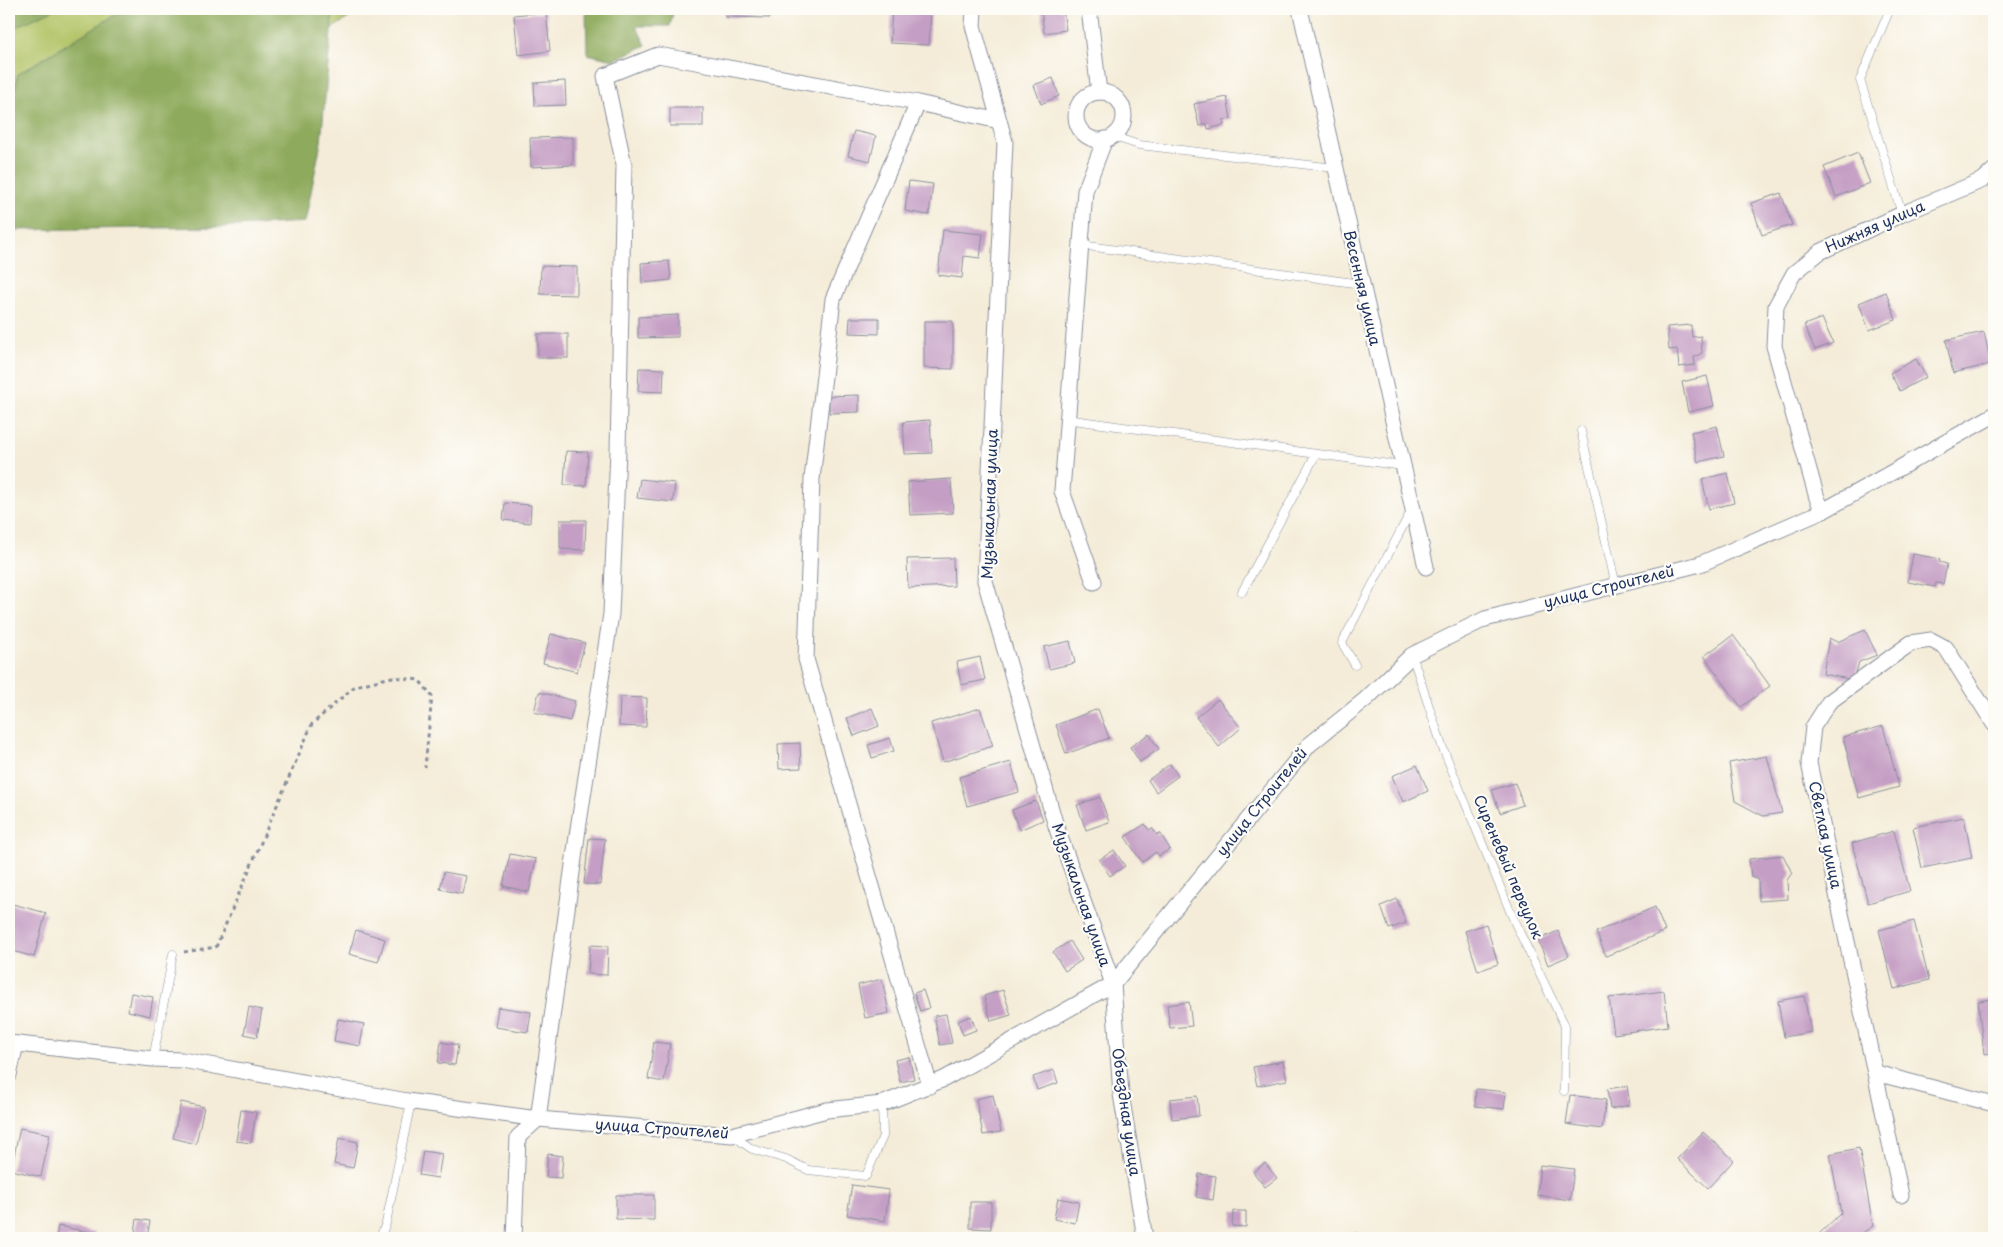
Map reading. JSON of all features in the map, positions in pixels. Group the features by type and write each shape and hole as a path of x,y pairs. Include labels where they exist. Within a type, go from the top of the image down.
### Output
{"street":[{"name":"Музыкальная улица","path":"974,9 973,26 1005,142 985,581 1056,826 1112,984"},
{"path":"1089,9 1099,92"},
{"name":"Весенняя улица","path":"1300,9 1426,567"},
{"path":"514,1238 518,1137 538,1119 578,829 611,614 618,451 624,165 605,76 658,55 918,103 998,121"},
{"path":"1094,582 1062,491 1066,419 1085,191 1109,138 1122,125 1123,109 1114,97 1099,92 1085,98 1080,104 1076,119 1083,133 1090,138 1109,138"},
{"path":"918,103 833,299 812,479 806,659 930,1086"},
{"name":"Нижняя улица","path":"1823,511 1817,498 1774,346 1776,306 1794,273 1820,252 1982,180 1994,170"},
{"name":"улица Строителей","path":"12,1043 153,1059 182,1060 412,1102 538,1119 732,1136 827,1110 882,1104 930,1086 976,1062 1112,984 1309,745 1366,699 1412,655 1485,619 1700,564 1823,511 1994,416"},
{"name":"Светлая улица","path":"1901,1195 1809,763 1812,727 1830,702 1911,643 1931,640 1946,648 1994,724"},
{"name":"Объездная улица","path":"1112,984 1121,1094 1145,1238"},
{"path":"9,1075 12,1043"},
{"path":"1876,1073 1994,1104"}],"lane":[{"path":"1890,9 1860,80 1902,214"},
{"path":"1109,138 1139,145 1335,168"},
{"path":"1081,245 1361,284"},
{"path":"1066,419 1403,466"},
{"path":"1581,431 1616,586"},
{"path":"1242,592 1316,454"},
{"path":"1355,665 1342,643 1413,508"},
{"name":"Сиреневый переулок","path":"1412,655 1449,764 1515,923 1565,1026 1564,1091"},
{"path":"153,1059 173,954"},
{"path":"380,1238 386,1223 412,1102"},
{"path":"732,1136 752,1149 786,1159 808,1170 866,1176 883,1136 882,1104"}],"path":[{"path":"173,954 216,947 312,724 355,686 392,677 419,680 432,696 425,767"}],"green space":[{"path":"9,9 55,9 9,29"},
{"path":"55,9 125,9 18,74 10,113 9,29"},
{"path":"125,9 333,9 321,142 305,222 221,227 9,230 9,113 18,74"},
{"path":"333,9 363,9 331,29"},
{"path":"586,9 674,9 670,26 636,26 646,45 614,60 587,54"}],"building":[{"path":"725,9 770,9 770,18 725,17"},
{"path":"892,9 931,9 929,45 890,43"},
{"path":"1041,9 1063,9 1066,30 1044,33"},
{"path":"546,12 550,51 518,55 514,15"},
{"path":"1053,78 1059,96 1041,104 1034,85"},
{"path":"565,81 566,105 535,106 534,83"},
{"path":"1227,97 1231,119 1223,120 1224,125 1208,129 1207,124 1199,126 1194,104"},
{"path":"670,108 703,108 703,126 670,126"},
{"path":"854,131 876,136 870,161 848,156"},
{"path":"573,137 573,165 531,167 530,138"},
{"path":"1858,153 1870,183 1836,197 1824,167"},
{"path":"909,181 933,184 929,215 905,211"},
{"path":"1781,193 1792,225 1762,235 1751,203"},
{"path":"943,230 983,234 980,258 964,256 962,278 938,275"},
{"path":"669,261 671,280 642,283 641,263"},
{"path":"541,266 577,267 577,295 540,294"},
{"path":"1886,292 1896,320 1869,330 1859,303"},
{"path":"1994,303 1994,331 1993,331 1990,304"},
{"path":"678,315 678,337 638,338 638,317"},
{"path":"850,318 879,318 879,334 849,333"},
{"path":"1822,318 1833,343 1815,350 1804,325"},
{"path":"924,321 953,321 953,369 924,368"},
{"path":"1691,325 1692,337 1701,336 1702,353 1694,357 1695,365 1679,367 1677,349 1669,350 1667,327"},
{"path":"1984,332 1991,364 1953,373 1946,340"},
{"path":"538,334 568,334 568,358 538,358"},
{"path":"1916,359 1926,377 1900,391 1890,373"},
{"path":"639,368 664,369 663,392 638,391"},
{"path":"1707,376 1714,406 1688,412 1682,382"},
{"path":"859,395 859,412 829,413 829,396"},
{"path":"930,420 932,453 905,454 903,422"},
{"path":"1717,426 1724,456 1698,462 1691,432"},
{"path":"566,451 588,452 586,486 564,485"},
{"path":"1728,473 1734,503 1709,509 1702,479"},
{"path":"640,479 675,483 673,502 637,498"},
{"path":"951,479 953,513 910,515 908,482"},
{"path":"505,503 531,505 530,523 503,520"},
{"path":"560,520 586,520 585,550 560,549"},
{"path":"1913,554 1940,559 1939,562 1947,564 1943,584 1936,583 1935,587 1908,582"},
{"path":"953,558 954,586 908,588 907,559"},
{"path":"1865,630 1877,655 1859,662 1854,680 1823,674 1829,638 1837,642"},
{"path":"551,634 585,643 577,672 543,663"},
{"path":"1733,635 1770,686 1741,707 1704,656"},
{"path":"1070,641 1075,663 1049,669 1044,647"},
{"path":"980,657 985,680 961,685 957,662"},
{"path":"539,692 575,701 570,721 534,712"},
{"path":"620,697 647,698 646,727 619,726"},
{"path":"1218,699 1241,728 1219,747 1196,717"},
{"path":"872,708 879,726 854,736 847,718"},
{"path":"980,708 993,746 943,762 931,723"},
{"path":"1098,709 1109,738 1066,754 1056,725"},
{"path":"1883,726 1899,787 1859,798 1843,737"},
{"path":"1149,734 1159,749 1140,762 1130,747"},
{"path":"890,738 894,751 872,758 868,745"},
{"path":"800,743 801,768 779,769 778,744"},
{"path":"1767,756 1782,813 1763,816 1735,801 1729,763"},
{"path":"1011,762 1019,792 967,806 959,777"},
{"path":"1170,764 1178,776 1156,792 1148,780"},
{"path":"1417,765 1428,791 1403,802 1392,776"},
{"path":"1515,783 1523,805 1500,813 1492,790"},
{"path":"1100,797 1109,822 1086,830 1077,805"},
{"path":"1036,801 1043,820 1019,830 1012,810"},
{"path":"1964,817 1972,858 1922,868 1913,827"},
{"path":"1145,824 1149,830 1152,828 1157,835 1160,833 1170,849 1159,856 1156,852 1142,862 1125,837"},
{"path":"1894,831 1910,891 1868,903 1852,843"},
{"path":"589,838 605,839 600,885 584,884"},
{"path":"1114,850 1125,866 1110,876 1099,860"},
{"path":"510,854 536,859 529,892 503,886"},
{"path":"1783,855 1792,873 1787,880 1788,899 1759,901 1758,879 1751,877 1749,859"},
{"path":"444,872 466,876 462,894 440,889"},
{"path":"1397,899 1406,923 1389,929 1381,906"},
{"path":"9,903 46,913 34,957 9,950"},
{"path":"1655,907 1665,931 1606,956 1596,932"},
{"path":"1914,921 1929,980 1894,989 1879,930"},
{"path":"1486,924 1498,964 1478,971 1465,931"},
{"path":"356,930 385,939 378,962 349,954"},
{"path":"1558,931 1569,956 1548,965 1538,940"},
{"path":"1070,941 1082,960 1065,971 1053,952"},
{"path":"590,945 608,946 607,975 588,974"},
{"path":"882,979 889,1013 865,1018 858,985"},
{"path":"923,990 929,1008 920,1011 914,993"},
{"path":"1003,990 1011,1015 991,1021 984,996"},
{"path":"1664,991 1668,1026 1614,1034 1609,998"},
{"path":"131,993 153,997 150,1016 128,1011"},
{"path":"1804,996 1811,1032 1784,1037 1778,1001"},
{"path":"1994,999 1994,1053 1984,1054 1978,1001"},
{"path":"1189,1002 1192,1026 1170,1028 1167,1005"},
{"path":"249,1007 262,1010 257,1037 244,1034"},
{"path":"498,1007 531,1012 528,1032 495,1027"},
{"path":"946,1014 952,1043 940,1045 934,1016"},
{"path":"971,1016 976,1030 963,1035 958,1021"},
{"path":"338,1019 364,1024 360,1046 334,1041"},
{"path":"441,1042 458,1045 455,1065 438,1063"},
{"path":"654,1042 670,1044 664,1082 648,1079"},
{"path":"909,1057 914,1079 900,1082 895,1060"},
{"path":"1283,1061 1287,1080 1257,1086 1253,1067"},
{"path":"1054,1070 1058,1083 1037,1090 1033,1077"},
{"path":"1627,1086 1630,1105 1610,1109 1607,1089"},
{"path":"1476,1089 1506,1092 1504,1109 1475,1106"},
{"path":"993,1095 1001,1132 983,1135 976,1099"},
{"path":"1570,1095 1606,1100 1602,1129 1566,1124"},
{"path":"1197,1096 1199,1116 1172,1119 1170,1099"},
{"path":"181,1102 204,1107 196,1144 173,1138"},
{"path":"241,1110 256,1112 251,1143 236,1141"},
{"path":"20,1128 50,1134 41,1177 11,1170"},
{"path":"1703,1132 1734,1160 1708,1188 1677,1159"},
{"path":"339,1138 358,1142 353,1168 334,1164"},
{"path":"1859,1148 1873,1226 1855,1238 1823,1238 1819,1234 1841,1213 1830,1154"},
{"path":"423,1151 442,1154 438,1178 419,1175"},
{"path":"548,1154 563,1156 561,1178 546,1177"},
{"path":"1265,1163 1277,1178 1265,1187 1253,1172"},
{"path":"1540,1165 1574,1169 1570,1200 1537,1195"},
{"path":"1199,1174 1216,1176 1213,1200 1196,1197"},
{"path":"852,1185 889,1190 885,1221 847,1215"},
{"path":"616,1195 654,1195 654,1220 616,1219"},
{"path":"1058,1198 1079,1202 1075,1223 1054,1219"},
{"path":"970,1202 991,1202 991,1229 970,1228"},
{"path":"1233,1211 1246,1211 1246,1227 1232,1226"},
{"path":"137,1219 150,1221 147,1238 134,1238"},
{"path":"58,1226 95,1233 94,1238 56,1238"},
{"path":"1354,1233 1374,1235 1374,1238 1353,1238"}]}
